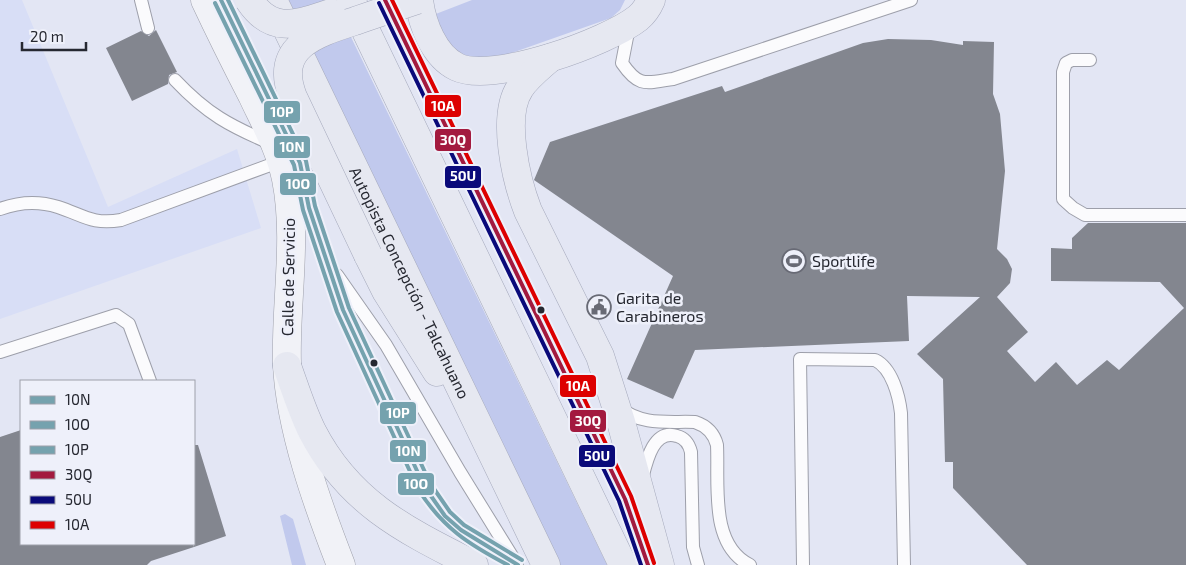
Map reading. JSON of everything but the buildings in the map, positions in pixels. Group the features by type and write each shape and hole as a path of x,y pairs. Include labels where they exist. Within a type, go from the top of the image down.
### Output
{"main road":[{"path":"248,0 261,16 269,21 290,24 370,0"},
{"name":"Autopista Concepción - Talcahuano","path":"273,0 546,565"},
{"path":"351,0 623,565"},
{"path":"479,425 451,391 427,357 386,291 368,255 293,97 288,70 295,51 309,38 418,0 424,22 436,48 442,56 458,67 475,71 494,70 550,58 596,40 636,12 643,14 651,0"},
{"path":"550,58 519,88 512,104 511,128 520,188 528,211 588,330 616,404 660,565"},
{"path":"287,366 312,431 339,474 366,502 390,519 414,534 474,565"}],"street":[{"name":"Calle de Servicio","path":"205,0 278,154 286,179 290,216 287,366 296,420 308,468 327,528 342,565"}],"lane":[{"path":"141,0 148,28"},
{"path":"221,0 300,163 309,208 344,310 424,486 440,511 469,537 518,564"},
{"path":"385,0 625,499 648,565"},
{"path":"636,12 622,63 635,80 645,83 673,79 911,0"},
{"path":"1090,60 1072,60 1066,63 1063,72 1064,199 1073,208 1085,215 1186,215"},
{"path":"175,80 193,99 227,125 278,154"},
{"path":"0,208 27,203 45,204 63,209 81,218 108,222 121,220 278,154"},
{"path":"325,253 346,290 386,345 468,486 518,564"},
{"path":"0,352 116,315 129,324 150,380"},
{"path":"803,565 800,359 875,360 882,364 897,390 901,413 904,565"},
{"path":"616,404 640,419 648,421 696,422 702,424 713,433 717,445 723,536 736,555 750,565"},
{"path":"639,489 654,445 666,435 673,435 685,440 692,452 693,547 698,565"}],"shaded area":[{"path":"0,0 22,0 108,207 237,149 261,228 0,319"},
{"path":"286,0 333,0 607,565 560,565"},
{"path":"472,0 625,0 620,10 611,18 483,63 458,60 428,17"},
{"path":"285,514 293,519 306,565 292,565 280,516"}],"transit line":[{"name":"10N","path":"221,0 300,163 309,208 343,310 424,486 445,516 461,530 518,565"},
{"name":"10P","path":"228,0 306,161 315,206 349,308 430,483 450,512 464,525 522,560"},
{"name":"30Q","path":"385,0 625,499 648,565"},
{"name":"10A","path":"392,0 631,496 654,563"},
{"name":"10O","path":"215,3 294,165 303,210 337,312 418,489 427,503 457,534 508,565"},
{"name":"50U","path":"379,3 619,501 641,565"}],"place":[{"name":"Sportlife","path":"794,261"},
{"name":"Garita de Carabineros","path":"599,307"}]}
